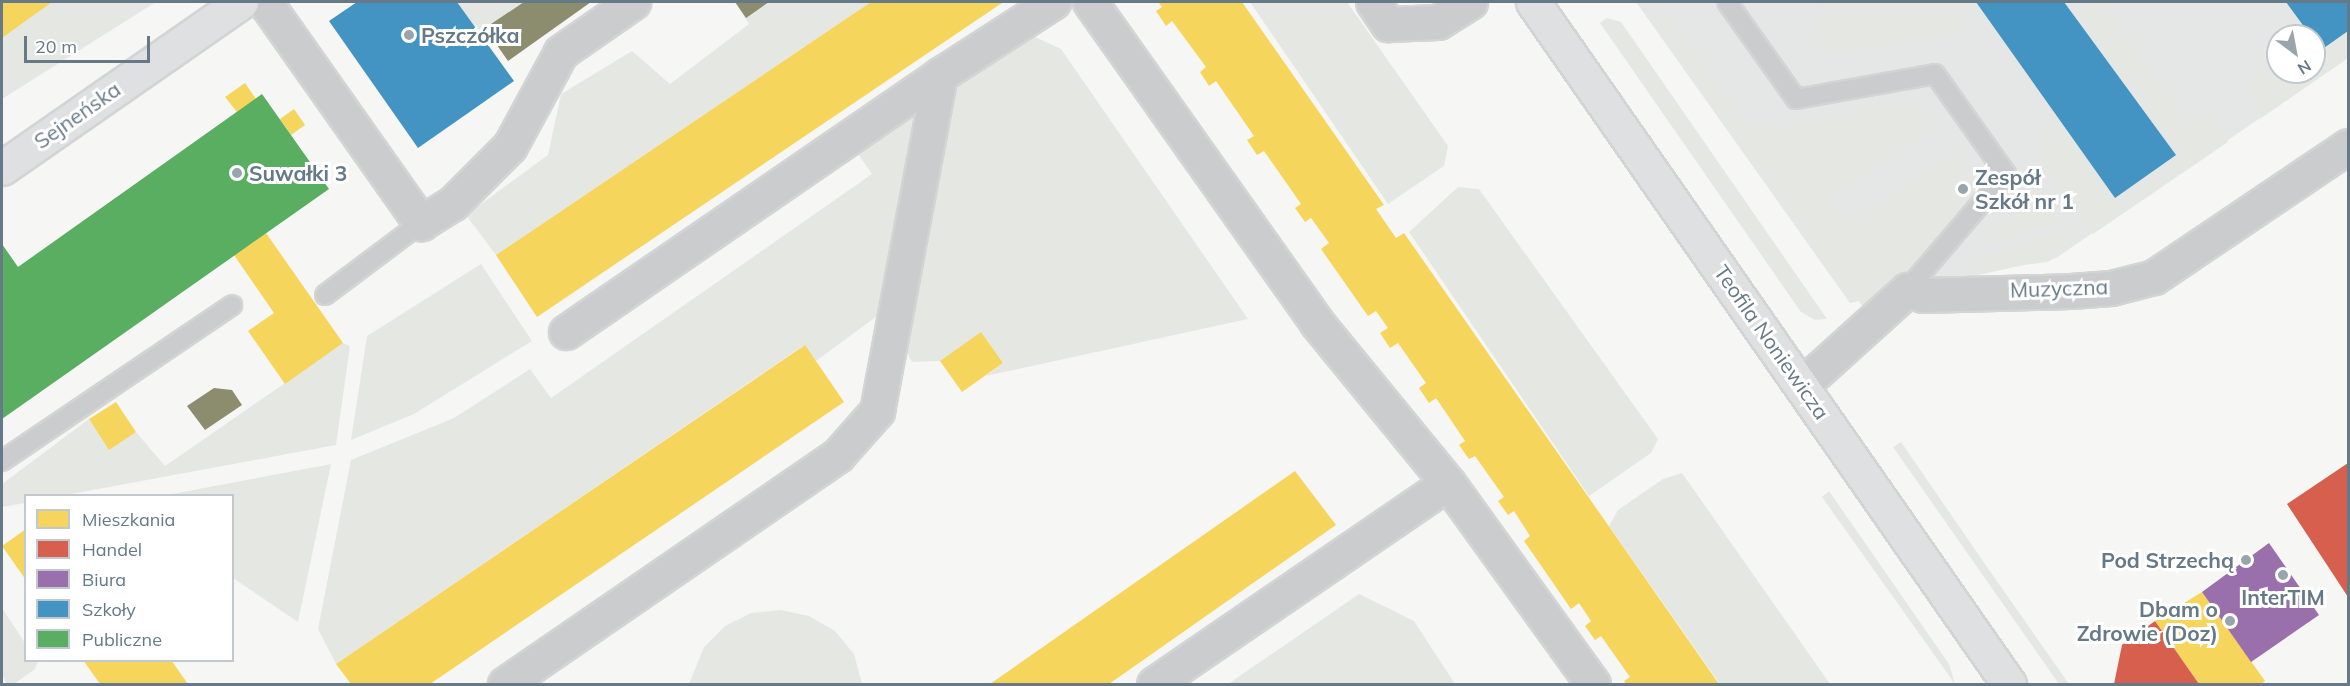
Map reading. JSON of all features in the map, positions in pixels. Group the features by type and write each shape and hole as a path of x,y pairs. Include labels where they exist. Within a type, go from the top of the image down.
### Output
{"street":[{"name":"Sejneńska","path":"2,168 241,2"},
{"path":"265,2 421,223 452,204 510,146 561,52 633,2"},
{"path":"566,332 940,75 1053,2"},
{"path":"1090,2 1317,323 1448,483 1593,684"},
{"path":"1372,2 1388,24 1438,22 1470,2"},
{"name":"Teofila Noniewicza","path":"1533,2 2009,684"},
{"path":"505,684 837,455 877,411 940,75"},
{"name":"Muzyczna","path":"1907,290 1923,294 2071,291 2111,288 2154,277 2349,146"},
{"path":"1802,385 1907,290"},
{"path":"1154,684 1448,483"}],"lane":[{"path":"1727,2 1796,99 1935,74 2006,174 1907,290"},
{"path":"325,295 421,223"},
{"path":"2,460 232,305"}],"shaded area":[{"path":"2,2 156,2 2,99"},
{"path":"457,2 524,2 479,33"},
{"path":"735,2 746,17 769,2 871,2 496,255 466,215 548,155 561,94 632,51 670,84 749,24"},
{"path":"1250,2 1347,2 1448,146 1444,166 1388,204"},
{"name":"Zespół Szkół nr 1","path":"1636,2 2348,2 2348,58 2326,73 2326,24 2266,24 2266,84 2310,84 2056,258 1850,303"},
{"path":"1642,2 1661,2 1750,126 1790,127 1888,102 1924,109 1940,121 1829,201 1840,219 1849,225 1960,149 1965,178 1956,211 1900,279 1862,306 1853,291 1847,295"},
{"path":"1822,2 1976,2 1979,6 1961,19 1972,31 1840,53 1827,49 1820,39"},
{"path":"2097,2 2117,2 2107,9 2189,123 2207,111 2228,142 2093,234 2038,161 2041,127 2054,118 2116,205 2181,158 2146,110 2153,104 2133,76 2126,81 2080,15"},
{"path":"1607,18 1621,22 1827,319 1815,320 1801,312 1600,23"},
{"path":"2348,31 2348,58 2326,73 2326,46"},
{"path":"1031,35 1061,49 1248,319 986,376 1003,363 981,333 940,361 912,362 884,311 816,361 804,345 336,664 318,629 351,460 454,418 530,369 551,398 872,174 852,145"},
{"path":"2266,57 2266,84 2310,84 2260,119 2250,88 2262,60"},
{"path":"1458,187 1479,189 1658,439 1651,453 1589,496 1409,232"},
{"path":"2038,189 2060,220 1987,246 2033,193"},
{"path":"2066,230 2075,244 2048,262 1963,273 1974,261"},
{"path":"481,264 532,341 414,414 351,440 367,336"},
{"path":"343,343 350,346 336,445 71,494 24,494 24,503 2,507 2,484 89,419 109,449 136,432 165,466"},
{"path":"1901,442 2069,684 2059,684 1893,447"},
{"path":"331,464 298,622 234,579 234,494 172,494"},
{"path":"1682,473 1830,684 1720,684 1609,526 1618,510 1663,479"},
{"path":"1829,491 1949,664 1955,684 1822,497"},
{"path":"1359,594 1414,621 1455,684 1228,684"},
{"path":"2,608 24,641 24,662 38,662 35,669 14,684 7,684 2,675"},
{"path":"781,610 809,616 835,631 854,654 862,684 689,684 704,647 725,626 751,613"}],"building: Mieszkania":[{"path":"2,2 52,2 2,38"},
{"path":"871,2 1002,3 537,317 496,255"},
{"path":"1158,2 1242,2 1384,205 1376,209 1396,238 1404,233 1719,684 1626,684 1624,681 1630,677 1601,636 1595,640 1585,626 1591,621 1579,603 1571,609 1524,541 1530,536 1514,511 1508,515 1498,501 1504,497 1475,456 1469,459 1459,445 1465,441 1436,398 1429,403 1419,388 1426,383 1398,343 1390,348 1380,333 1388,328 1376,311 1368,316 1321,249 1329,243 1311,218 1305,222 1295,208 1301,204 1264,151 1257,155 1247,140 1254,136 1216,81 1209,86 1200,72 1206,67 1172,21 1166,26 1156,11 1162,7"},
{"path":"245,83 256,99 237,112 225,97"},
{"path":"294,109 305,125 291,135 280,119"},
{"path":"266,233 343,343 285,384 248,331 274,313 234,255"},
{"path":"981,332 1003,363 962,392 940,361"},
{"path":"805,345 844,402 430,684 351,684 336,664"},
{"path":"116,402 136,432 109,450 89,419"},
{"path":"1295,471 1336,525 1109,684 990,684"},
{"path":"24,530 24,577 2,546"},
{"path":"2202,592 2265,681 2261,684 2199,684 2155,621"},
{"path":"84,662 172,662 188,684 100,684"}],"building: Handel":[{"path":"2348,463 2348,597 2287,504"},
{"path":"2155,621 2199,684 2114,684 2122,645"}],"building: Biura":[{"path":"2269,543 2319,615 2251,662 2202,592"}],"building: Szkoły":[{"path":"357,2 457,2 514,81 418,148 329,21"},
{"path":"1976,2 2064,2 2176,155 2115,198"},
{"path":"2286,2 2348,2 2348,31 2326,46 2326,24 2302,24"}],"building: Publiczne":[{"path":"262,94 329,189 2,419 2,244 18,267"}],"building: Przemysł":[{"path":"524,2 591,2 508,61 485,28"},
{"path":"735,2 769,2 746,18"},
{"path":"214,388 232,390 242,405 205,430 187,406"}],"place":[{"name":"Pszczółka","path":"409,35"},
{"name":"Suwałki 3","path":"237,173"},
{"name":"Zespół Szkół nr 1","path":"1963,189"},
{"name":"Pod Strzechą","path":"2246,560"},
{"name":"InterTIM","path":"2283,575"},
{"name":"Dbam o Zdrowie (Doz)","path":"2230,621"}]}
